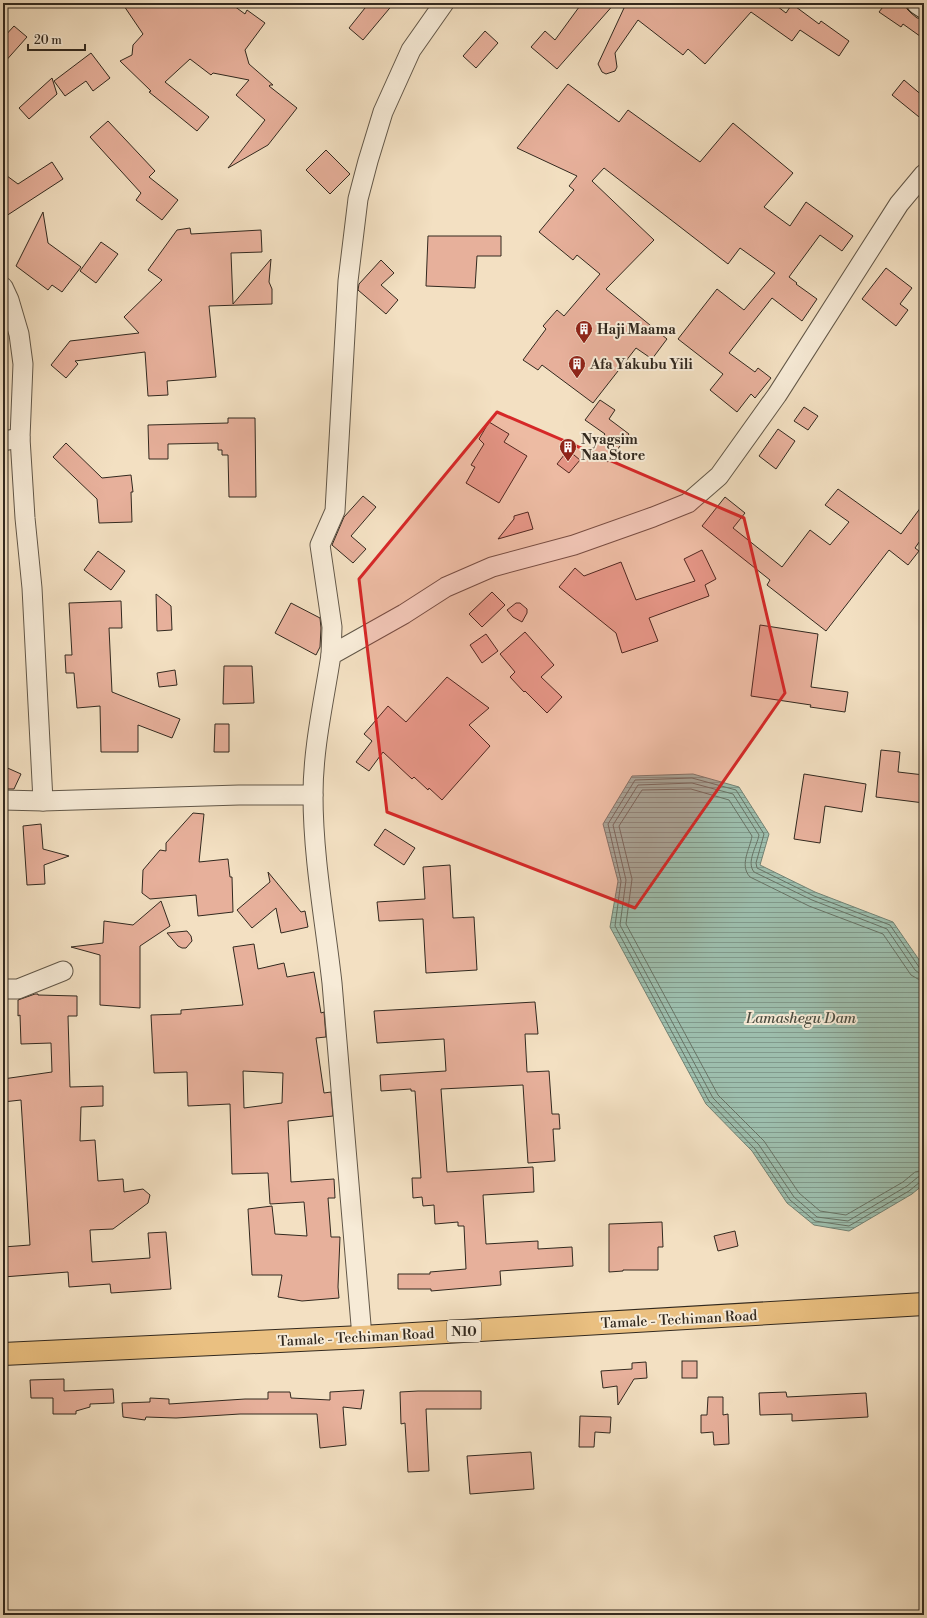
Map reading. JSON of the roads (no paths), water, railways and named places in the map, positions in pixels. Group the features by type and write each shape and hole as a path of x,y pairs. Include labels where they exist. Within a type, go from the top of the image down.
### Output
{"highway":[{"name":"Tamale - Techiman Road","path":"3,1354 362,1337 924,1304"}],"street":[{"path":"362,1337 345,1121 316,849 313,795 318,726 331,655 332,627 320,545 335,511 348,281 358,199 383,112 411,50 444,3"},
{"path":"918,3 924,7"},
{"path":"331,655 404,614 446,587 492,567 574,545 688,503 719,476 773,401 899,204 924,174"},
{"path":"3,287 9,300 19,334 22,364 12,439 25,518 32,588 43,801"},
{"path":"3,800 43,801 238,795 313,795"},
{"path":"3,989 18,989 63,971"}],"water":[{"name":"Lamashegu Dam","path":"693,774 739,787 769,834 760,865 815,892 893,922 924,967 924,1184 912,1194 849,1231 814,1225 787,1203 752,1151 706,1104 610,927 618,881 603,824 632,776"}],"place":[{"name":"Haji Maama","path":"584,344"},
{"name":"Afa Yakubu Yili","path":"577,379"},
{"name":"Nyagsim Naa Store","path":"568,462"}]}
